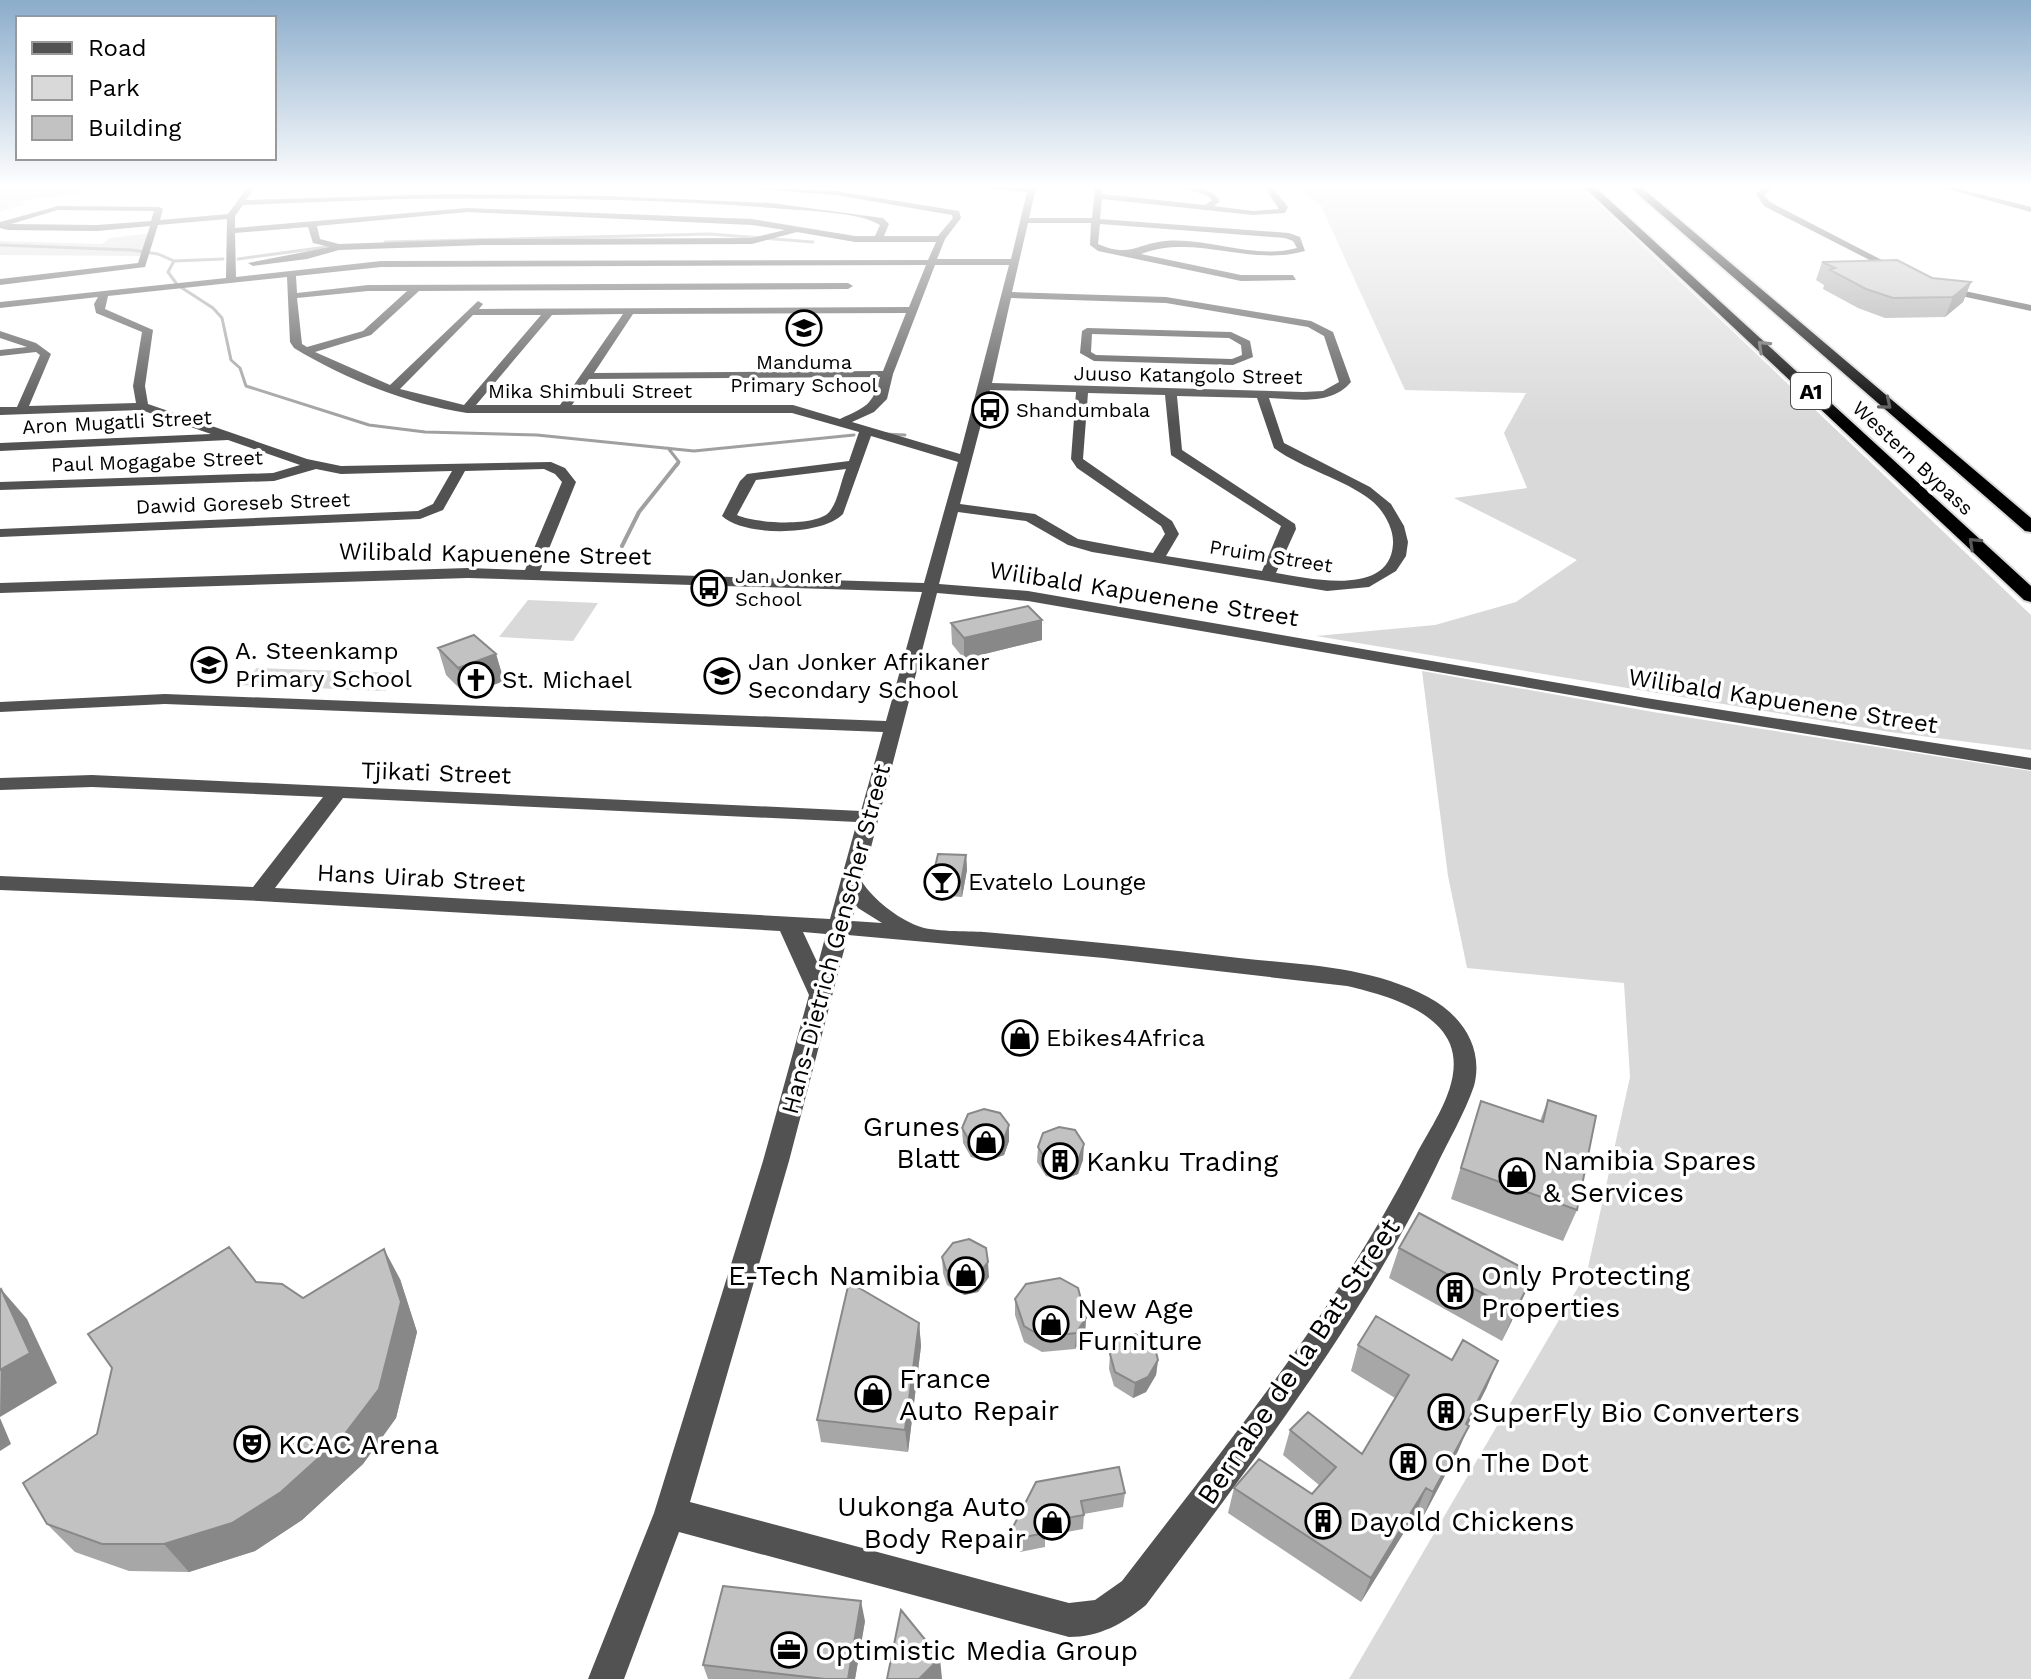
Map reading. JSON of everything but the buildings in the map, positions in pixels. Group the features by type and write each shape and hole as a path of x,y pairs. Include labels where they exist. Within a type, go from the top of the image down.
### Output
{"highway":[{"name":"Western Bypass","path":"1675,266 2031,596"},
{"name":"Western Bypass","path":"1727,266 2031,527"}],"street":[{"path":"0,282 140,266"},
{"path":"231,266 231,279"},
{"path":"0,305 355,266"},
{"path":"392,390 514,266"},
{"path":"838,310 858,266"},
{"path":"841,423 879,402 887,374 932,266"},
{"name":"Hans-Dietrich Genscher Street","path":"606,1679 670,1513 776,1161 985,386 1012,266"},
{"path":"1185,266 1241,278 1293,278"},
{"path":"1889,266 1920,282 1969,297 2031,308"},
{"path":"291,272 295,342 305,351 367,333 416,288"},
{"path":"292,296 357,288 848,286"},
{"path":"105,293 99,304 100,311 148,330 139,386 142,406"},
{"name":"Juuso Katangolo Street","path":"985,386 1315,396 1344,385 1345,380 1327,331 1302,322 1174,301 1089,314 1008,295"},
{"path":"470,312 915,310"},
{"path":"563,410 630,311"},
{"path":"467,409 549,312"},
{"path":"1089,314 1231,335 1246,343 1248,357 1233,362 1094,358 1085,353 1089,314"},
{"path":"0,334 40,348 46,356 21,411"},
{"path":"0,353 40,348"},
{"name":"Mika Shimbuli Street","path":"305,351 392,390 443,406 563,410 783,409 963,459"},
{"path":"585,376 887,374"},
{"path":"1082,390 1077,459 1167,524 1172,534 1157,558"},
{"path":"1171,393 1176,452 1288,524 1289,529 1267,576"},
{"name":"Pruim Street","path":"951,507 1030,517 1082,545 1336,587 1358,586 1373,581 1397,562 1403,547 1384,504 1278,445 1262,395"},
{"path":"0,411 142,406 314,465 350,471 535,464 555,468 568,479 531,574"},
{"path":"854,464 752,477 729,516 737,522 753,525 824,522 836,514 866,431"},
{"name":"Aron Mugatli Street","path":"0,447 235,436"},
{"name":"Paul Mogagabe Street","path":"0,486 274,477 314,465"},
{"name":"Dawid Goreseb Street","path":"0,533 420,515 438,507 461,467"},
{"path":"0,548 17,532"},
{"name":"Wilibald Kapuenene Street","path":"0,588 389,574 531,574 930,588 1070,602 1646,703 2031,764"},
{"path":"0,707 165,699 893,727"},
{"name":"Tjikati Street","path":"0,784 92,781 870,817"},
{"path":"259,894 336,794"},
{"name":"Hans Uirab Street","path":"0,883 259,894 839,927"},
{"path":"852,883 865,903 920,935"},
{"path":"788,924 821,995"},
{"name":"Bernabe de la Bat Street","path":"670,1513 1046,1615 1069,1620 1092,1620 1113,1611 1134,1593 1278,1401 1346,1301 1391,1231 1454,1106 1466,1066 1458,1038 1440,1016 1414,998 1347,978 1104,950 839,927"}],"green space":[{"path":"1349,266 1664,266 2031,615 2031,750 1890,732 1316,636 1435,625 1516,602 1577,560 1454,498 1527,488 1504,433 1526,393 1405,390"},
{"path":"528,600 598,603 573,641 499,637"},
{"path":"257,668 400,673 385,691 239,685"},
{"path":"1422,671 1653,712 2031,771 2031,1679 1349,1679 1587,1272 1630,1077 1624,983 1467,968 1448,876"}],"waterway":[{"path":"171,266 168,272 176,283"},
{"path":"179,286 213,308 222,318 231,360 240,368 246,386 369,425 425,432 537,435 668,448"},
{"path":"885,434 905,435"},
{"path":"668,448 694,451 854,435"},
{"path":"668,448 679,462 677,465"},
{"path":"622,546 639,512 678,463"}],"place":[{"name":"Manduma Primary School","path":"804,328"},
{"name":"Shandumbala","path":"990,410"},
{"name":"Jan Jonker School","path":"709,588"},
{"name":"A. Steenkamp Primary School","path":"209,665"},
{"name":"Jan Jonker Afrikaner Secondary School","path":"722,676"},
{"name":"St. Michael","path":"476,680"},
{"name":"Evatelo Lounge","path":"942,882"},
{"name":"Ebikes4Africa","path":"1020,1038"},
{"name":"Grunes Blatt","path":"986,1142"},
{"name":"Kanku Trading","path":"1060,1161"},
{"name":"Namibia Spares & Services","path":"1517,1176"},
{"name":"E-Tech Namibia","path":"966,1275"},
{"name":"Only Protecting Properties","path":"1455,1291"},
{"name":"New Age Furniture","path":"1051,1324"},
{"name":"France Auto Repair","path":"873,1394"},
{"name":"SuperFly Bio Converters","path":"1446,1412"},
{"name":"KCAC Arena","path":"252,1444"},
{"name":"On The Dot","path":"1408,1462"},
{"name":"Dayold Chickens","path":"1323,1521"},
{"name":"Uukonga Auto Body Repair","path":"1052,1522"},
{"name":"Optimistic Media Group","path":"789,1650"}]}
